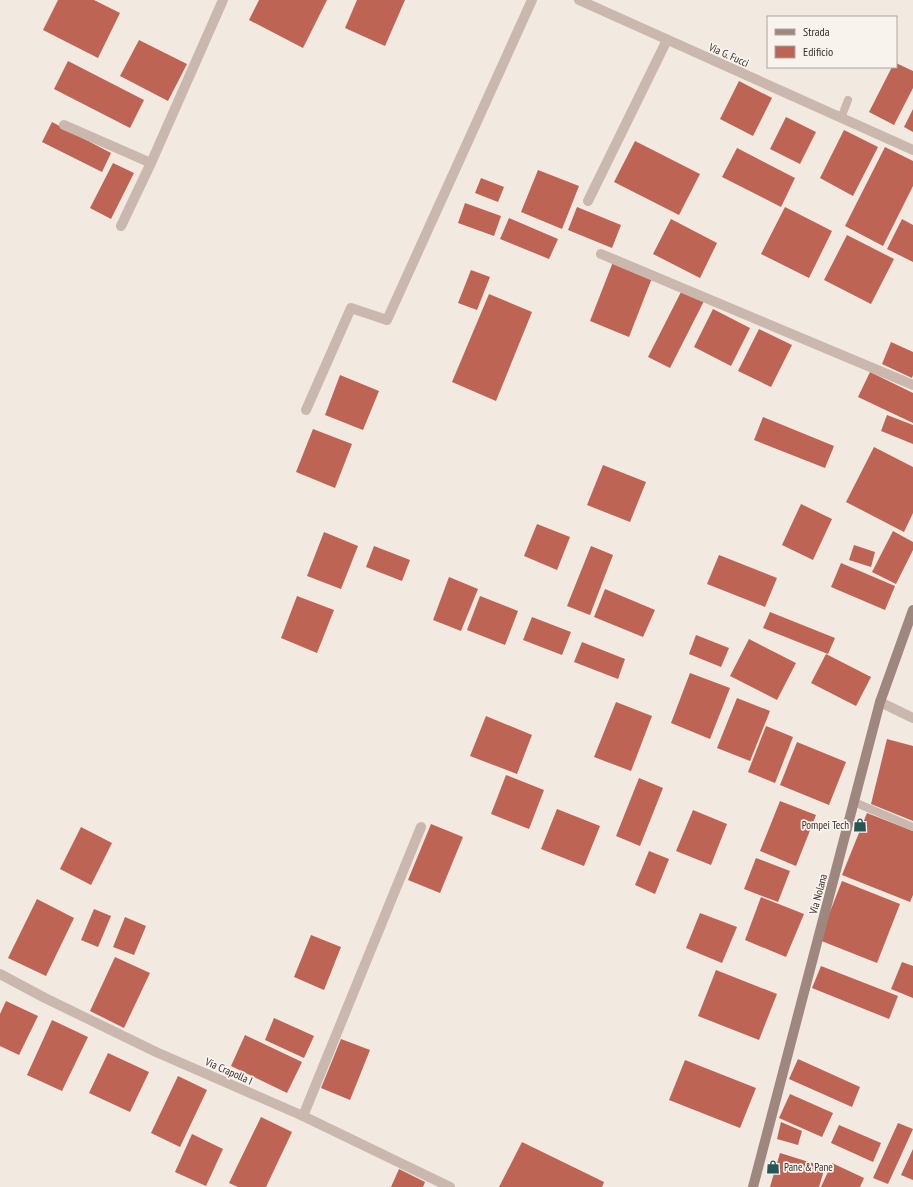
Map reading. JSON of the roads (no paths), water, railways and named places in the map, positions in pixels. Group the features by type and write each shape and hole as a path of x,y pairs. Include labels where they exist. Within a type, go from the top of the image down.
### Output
{"street":[{"path":"121,226 151,163 222,0"},
{"path":"306,410 351,308 387,320 532,0"},
{"name":"Via G. Fucci","path":"579,0 913,150"},
{"path":"588,201 667,40"},
{"path":"64,125 151,163"},
{"path":"601,254 913,385"},
{"name":"Via Nolana","path":"753,1187 880,702 913,610"},
{"path":"880,702 913,718"},
{"path":"303,1116 421,827"},
{"name":"Via Crapolla I","path":"0,974 45,998 156,1052 303,1116 450,1187"}],"lane":[{"path":"841,118 848,100"},
{"path":"854,802 913,826"}],"place":[{"name":"Pompei Tech","path":"860,825"},
{"name":"Pane & Pane","path":"773,1167"}]}
